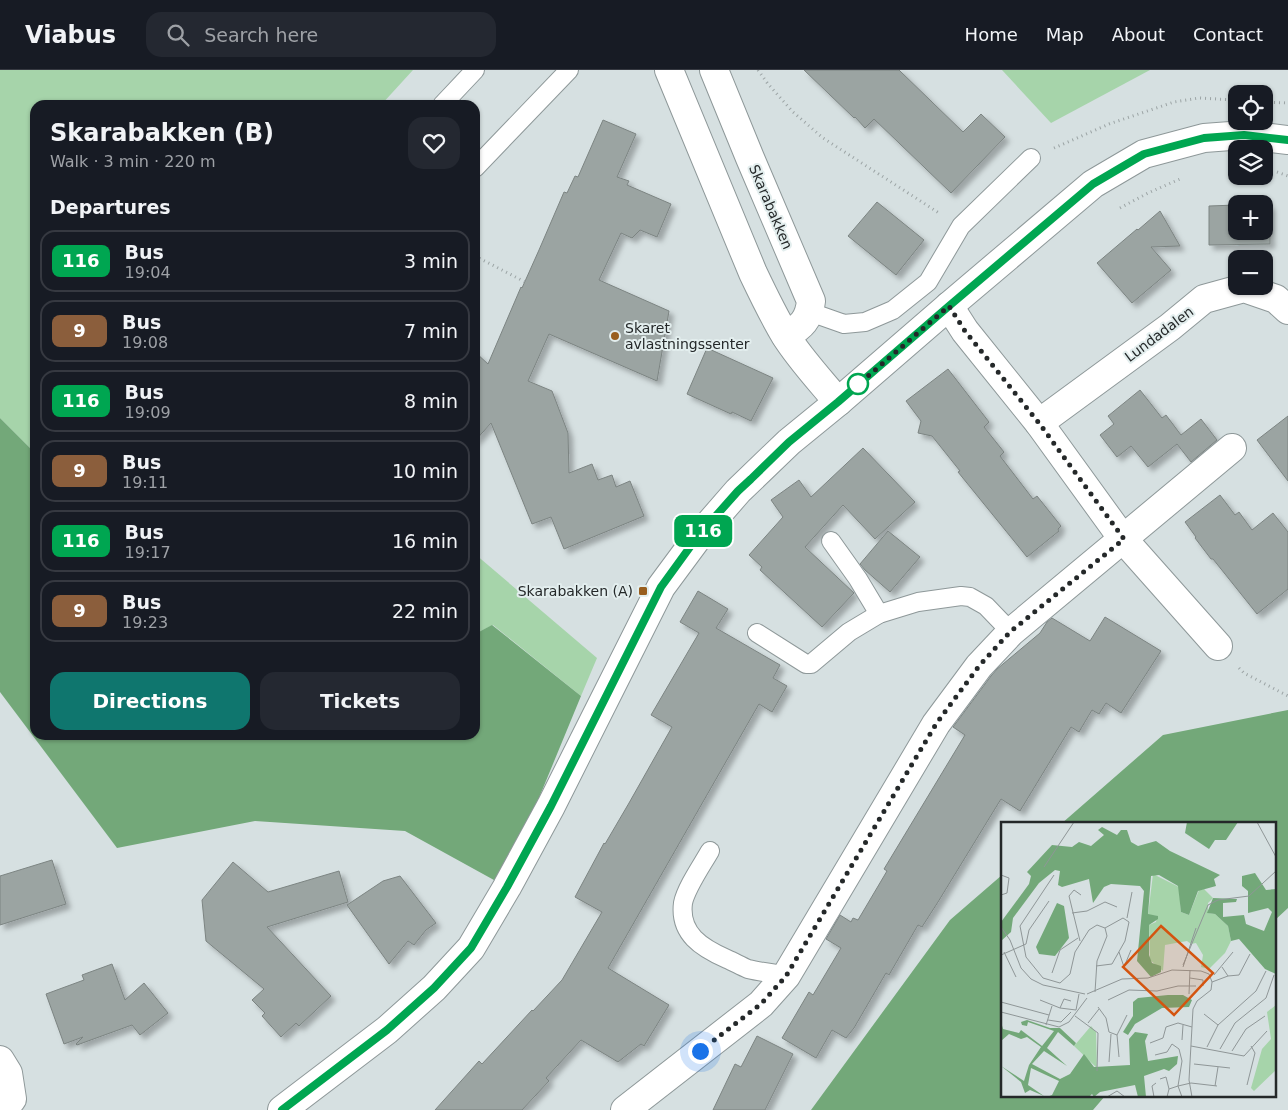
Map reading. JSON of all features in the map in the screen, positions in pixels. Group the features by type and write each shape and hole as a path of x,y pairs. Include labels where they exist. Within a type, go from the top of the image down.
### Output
{"street":[{"path":"669,70 768,303 786,336 806,364 838,402"},
{"name":"Skarabakken","path":"714,70 811,302 810,312"},
{"path":"282,1110 387,1030 434,988 471,948 551,806 661,587 698,536 738,491 789,442 1093,184 1144,154 1204,138 1244,135 1288,140"},
{"name":"Lundadalen","path":"1039,423 1170,327 1204,299 1244,288 1276,299 1288,310"},
{"path":"949,306 965,331 1039,423 1124,539 1218,646"},
{"path":"786,336 797,329 806,320 810,312"},
{"path":"625,1110 761,1004 786,976 936,724 979,666 1010,632 1232,448"},
{"path":"0,1060 8,1073 12,1099 3,1110"}],"lane":[{"path":"447,100 475,70"},
{"path":"480,163 568,70"},
{"path":"810,312 844,324 865,322 893,310 928,282 961,226 1031,158"},
{"path":"831,541 858,579 879,614"},
{"path":"757,633 806,664 811,664 849,632 879,614 918,602 961,596 970,597 986,606 1010,632"},
{"path":"710,851 688,889 684,900 683,912 689,933 696,942 748,968 786,976"}],"path":[{"path":"758,70 793,112 822,138 961,226"},
{"path":"1031,158 1110,124 1174,102 1199,98 1228,100"},
{"path":"1273,102 1288,103"},
{"path":"1118,208 1148,192 1181,179"},
{"path":"480,259 530,284"},
{"path":"1218,646 1244,673 1288,696"}],"green space":[{"path":"0,70 413,70 386,100 30,100 30,448 0,418"},
{"path":"1002,70 1150,70 1051,123"},
{"path":"0,418 30,448 30,732 0,692"},
{"path":"480,558 597,658 581,696 493,625 480,632"},
{"path":"492,625 581,696 503,885 405,831 255,821 117,848 36,740 480,740 480,631"},
{"path":"1288,710 1288,908 1276,919 1276,822 1063,822 1163,735"},
{"path":"1001,876 1001,1098 1103,1098 1093,1110 811,1110 950,920"}],"building":[{"path":"804,70 899,70 963,132 981,114 1005,137 951,193 874,119 865,128"},
{"name":"Skaret avlastningssenter","path":"603,120 636,134 617,177 629,181 627,185 671,204 657,237 640,230 632,238 621,233 599,280 669,311 657,381 549,334 528,381 552,391 568,433 569,473 592,464 598,480 612,475 616,487 630,481 644,516 564,549 551,517 532,524 491,423 480,435 480,357 488,364 564,192 567,193 575,176 578,177"},
{"path":"877,202 924,240 896,275 848,236"},
{"path":"1228,205 1228,240 1270,240 1270,244 1209,245 1209,206"},
{"path":"1160,211 1180,246 1151,247 1171,270 1132,303 1097,263"},
{"path":"707,348 773,378 751,421 687,394"},
{"path":"948,369 989,422 984,427 1004,452 1000,456 1033,499 1037,496 1061,526 1058,529 1059,531 1027,557 958,472 960,471 932,436 918,433 921,421 906,401"},
{"path":"1140,390 1162,418 1166,415 1181,435 1201,419 1217,440 1191,462 1177,444 1148,467 1131,446 1117,457 1100,435 1114,424 1108,416"},
{"path":"1288,416 1288,481 1257,440"},
{"path":"863,448 915,502 875,539 843,505 805,547 854,593 822,627 760,570 762,567 749,555 783,517 771,500 799,480 811,497"},
{"path":"1220,495 1235,515 1239,512 1252,530 1273,513 1288,532 1288,589 1257,614 1213,559 1211,559 1185,522"},
{"path":"888,531 920,557 890,592 860,564"},
{"path":"698,591 728,609 716,628 780,665 773,678 787,686 772,712 759,704 608,968 669,1005 644,1046 641,1044 618,1062 581,1040 546,1078 549,1081 522,1110 435,1110 479,1061 482,1064 562,980 602,912 575,897 604,843 672,727 651,715 699,633 680,622"},
{"path":"1105,617 1161,651 1121,713 1106,703 1099,714 1092,710 1079,732 1071,727 1020,811 1001,799 922,927 918,925 889,975 886,973 854,1028 846,1038 832,1030 816,1058 782,1038 809,992 813,995 841,948 826,939 840,915 851,922 853,918 858,920 887,871 884,869 965,735 953,727 991,676 1040,633 1052,618 1090,641"},
{"path":"52,860 66,904 0,925 0,876"},
{"path":"233,862 268,892 339,871 348,902 267,927 331,996 299,1026 296,1023 281,1037 262,1016 265,1013 252,1000 264,989 206,941 202,900"},
{"path":"400,876 436,923 426,930 414,945 408,941 389,964 347,905 383,881"},
{"path":"112,964 125,1000 144,983 168,1013 140,1035 132,1025 77,1045 83,1037 64,1044 46,994 84,980 82,975"},
{"path":"757,1036 793,1054 765,1110 713,1110 735,1064 741,1067"}],"bus line":[{"name":"116","path":"282,1110 387,1030 434,988 471,948 551,806 661,587 698,536 738,491 789,442 1093,184 1144,154 1204,138 1244,135 1288,140"}],"place":[{"name":"Skaret avlastningssenter","path":"615,336"},
{"name":"Skarabakken (A)","path":"643,591"}],"route":[{"path":"700,1051 761,1004 786,976 936,724 979,666 1010,632 1124,539 1039,423 965,331 949,306 852,390 858,384"}]}
